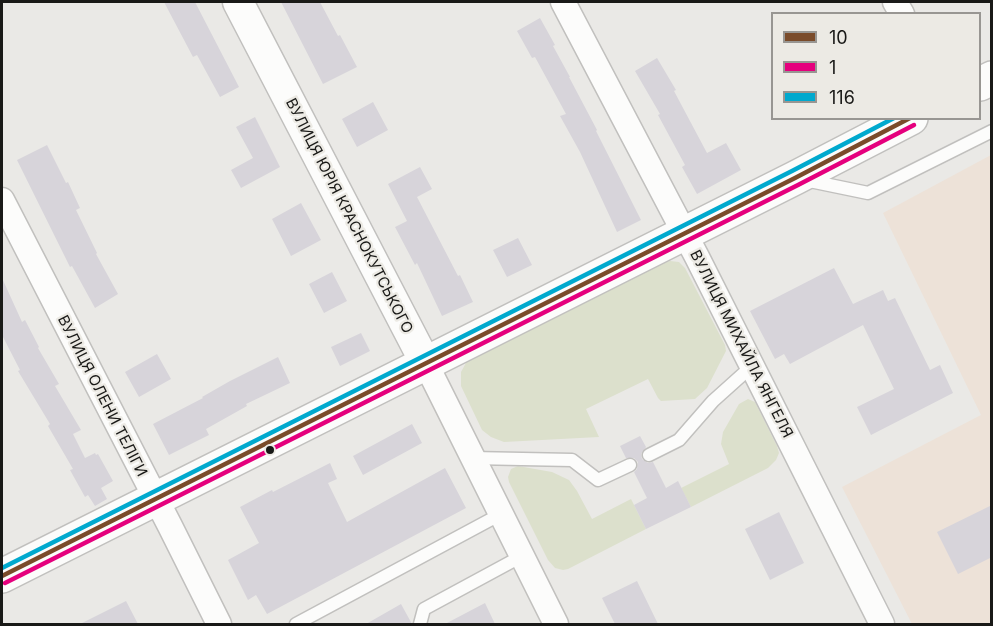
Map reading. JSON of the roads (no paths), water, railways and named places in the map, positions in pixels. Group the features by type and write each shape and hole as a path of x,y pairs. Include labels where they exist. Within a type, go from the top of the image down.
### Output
{"main road":[{"path":"2,576 907,120"}],"street":[{"name":"ВУЛИЦЯ ЮРІЯ КРАСНОКУТСЬКОГО","path":"238,2 426,364 556,624"},
{"name":"ВУЛИЦЯ МИХАЙЛА ЯНГЕЛЯ","path":"563,2 684,233 882,624"},
{"name":"ВУЛИЦЯ ОЛЕНИ ТЕЛІГИ","path":"2,200 219,624"}],"lane":[{"path":"795,178 868,193 992,132"},
{"path":"649,455 679,440 713,401 752,366"},
{"path":"472,458 572,460 598,480 630,465"},
{"path":"296,624 501,514"},
{"path":"420,624 424,609 522,556"}]}
